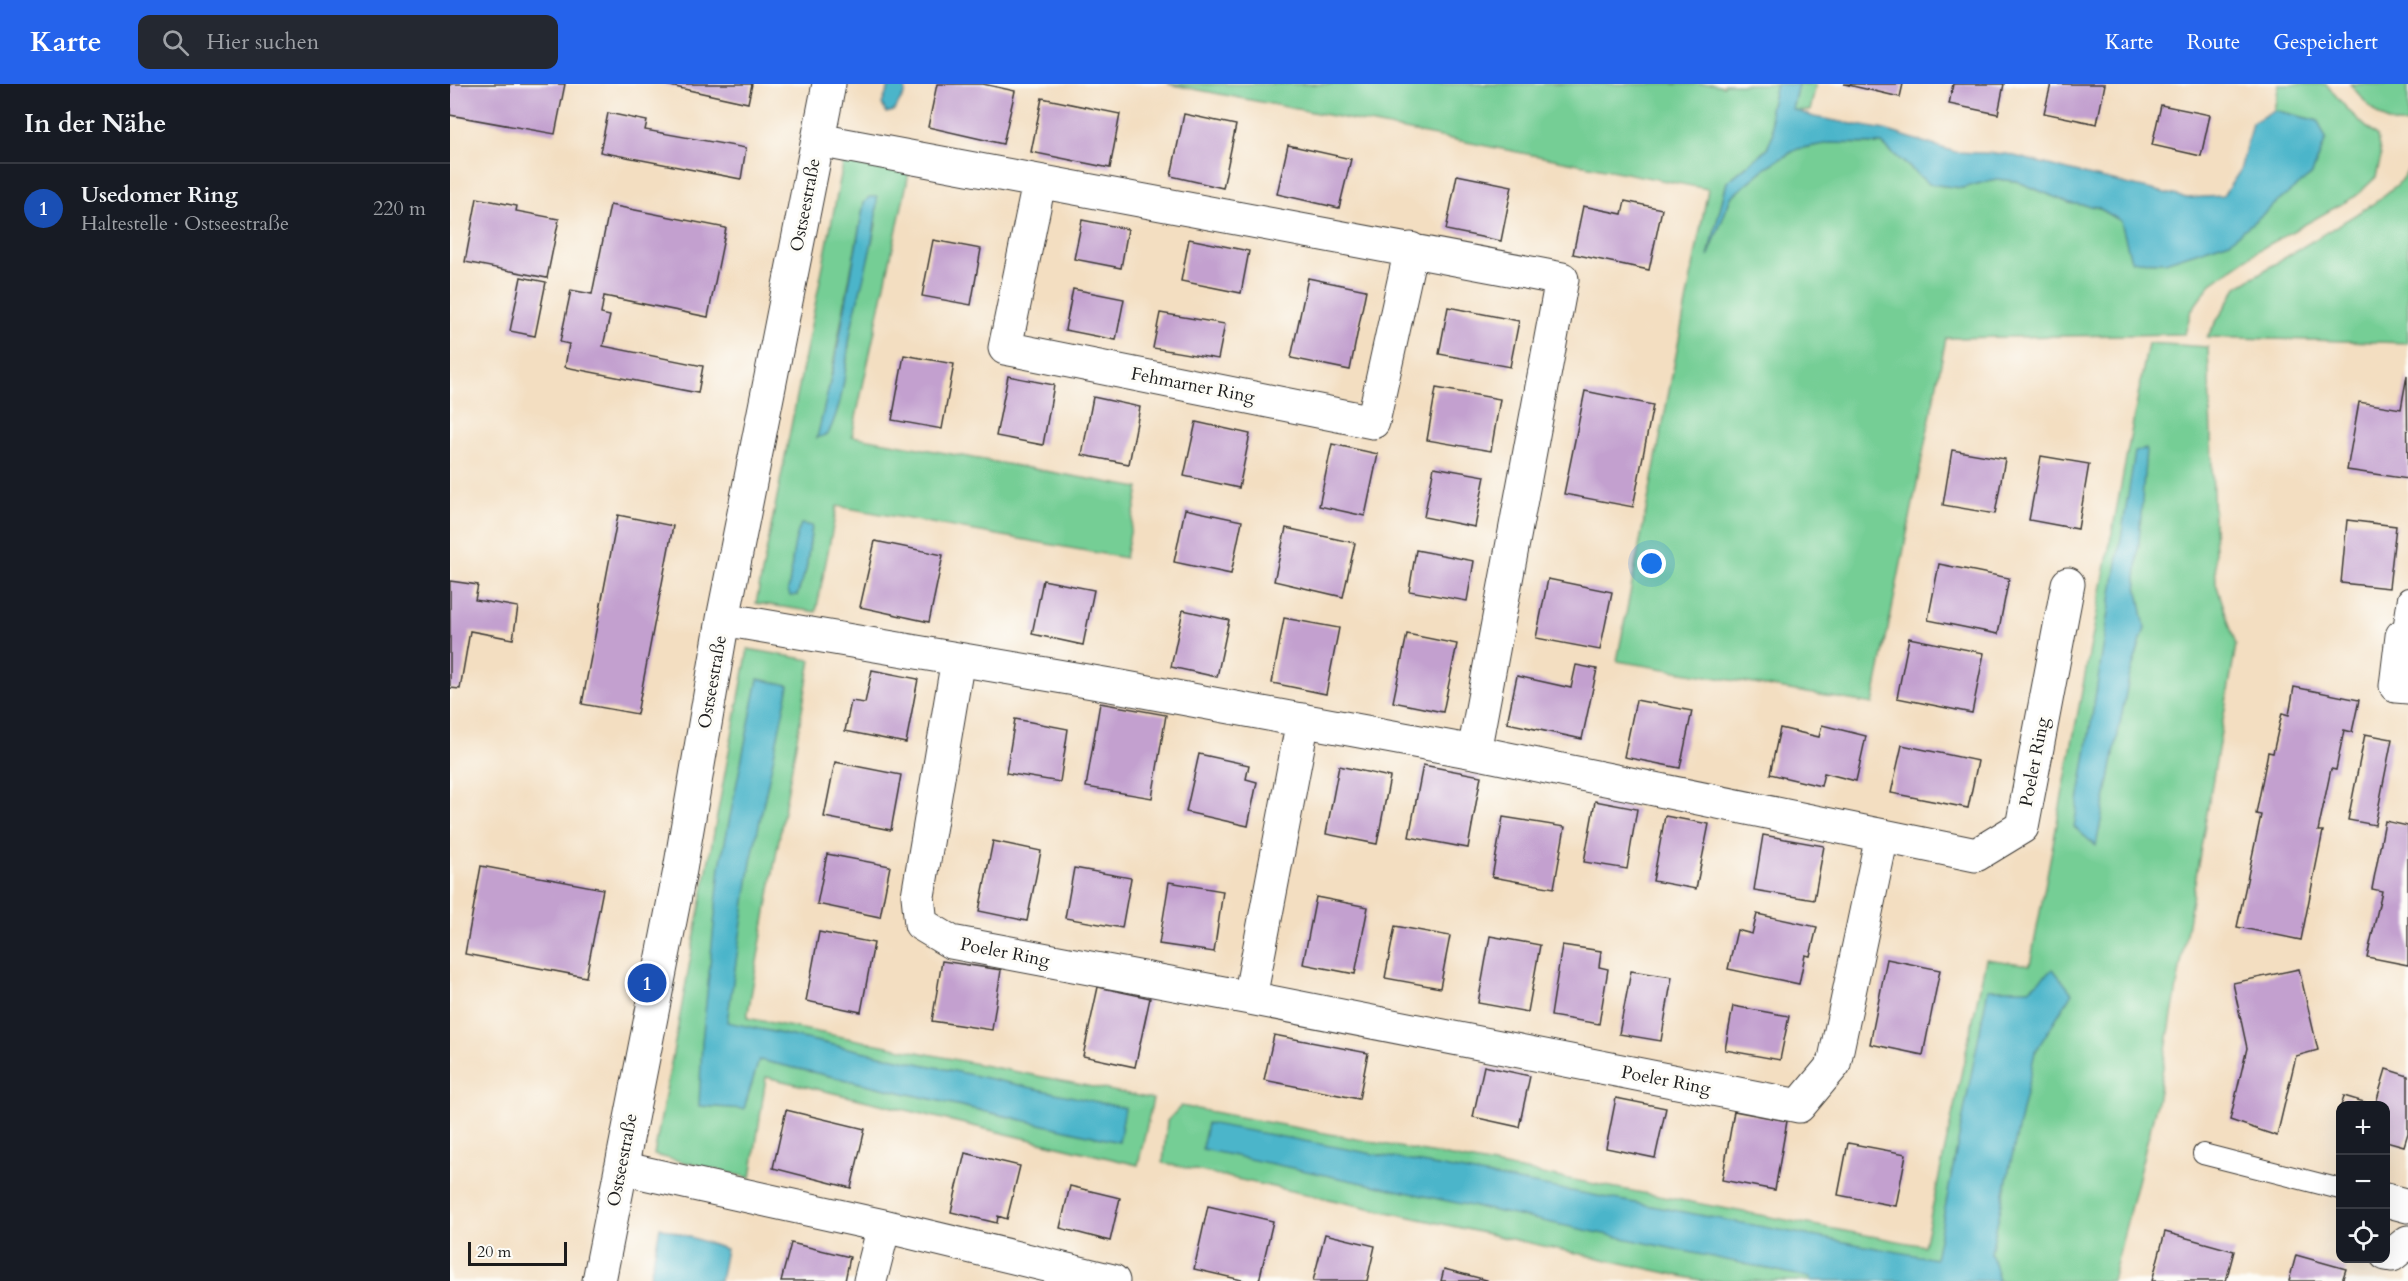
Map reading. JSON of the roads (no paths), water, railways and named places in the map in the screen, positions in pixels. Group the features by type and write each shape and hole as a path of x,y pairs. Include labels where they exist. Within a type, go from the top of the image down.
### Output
{"street":[{"name":"Ostseestraße","path":"599,1281 680,870 723,619 829,84"},
{"path":"818,140 1562,279 1474,752"},
{"name":"Fehmarner Ring","path":"1039,183 1005,348 1373,422 1411,249"},
{"name":"Poeler Ring","path":"723,619 1474,752 1976,855 2022,827 2068,585"},
{"path":"2405,637 2396,686 2408,687"},
{"name":"Poeler Ring","path":"958,659 918,896 921,924 951,942 1799,1106 1834,1064 1882,836"},
{"path":"1250,998 1303,720"},
{"path":"621,1168 884,1226 1113,1281"},
{"path":"2390,1201 2408,1206"},
{"path":"870,1281 884,1226"},
{"path":"2390,1255 2408,1242"}],"lane":[{"path":"2405,637 2408,598"},
{"path":"2204,1154 2336,1188"}],"water":[{"path":"890,84 906,84 905,93 894,111 886,113 882,104"},
{"path":"1776,84 1798,84 1792,109 1814,117 1885,130 1955,152 2007,154 2187,198 2223,196 2240,171 2252,123 2274,110 2318,121 2326,139 2312,174 2230,241 2165,262 2131,261 2121,221 2097,207 2069,203 2016,181 1996,179 1962,188 1929,184 1882,144 1830,143 1797,149 1768,166 1731,197 1708,257 1727,182 1767,149 1773,134 1770,110"},
{"path":"869,197 877,197 874,230 852,325 839,406 828,434 817,438 836,357 864,203"},
{"path":"2146,449 2136,580 2145,628 2129,678 2096,846 2074,827 2135,452"},
{"path":"801,524 812,526 806,570 797,595 790,596 788,590 794,548"},
{"path":"758,679 789,685 751,862 727,1022 1125,1108 1119,1142 759,1060 744,1109 699,1106 702,1042 720,866"},
{"path":"2053,969 2072,993 2035,1052 1991,1252 1999,1281 1811,1281 1811,1278 1202,1149 1207,1123 1935,1259 1988,989 2029,989"},
{"path":"660,1227 726,1249 720,1281 649,1281"}],"place":[{"name":"Usedomer Ring","path":"647,983"}]}
